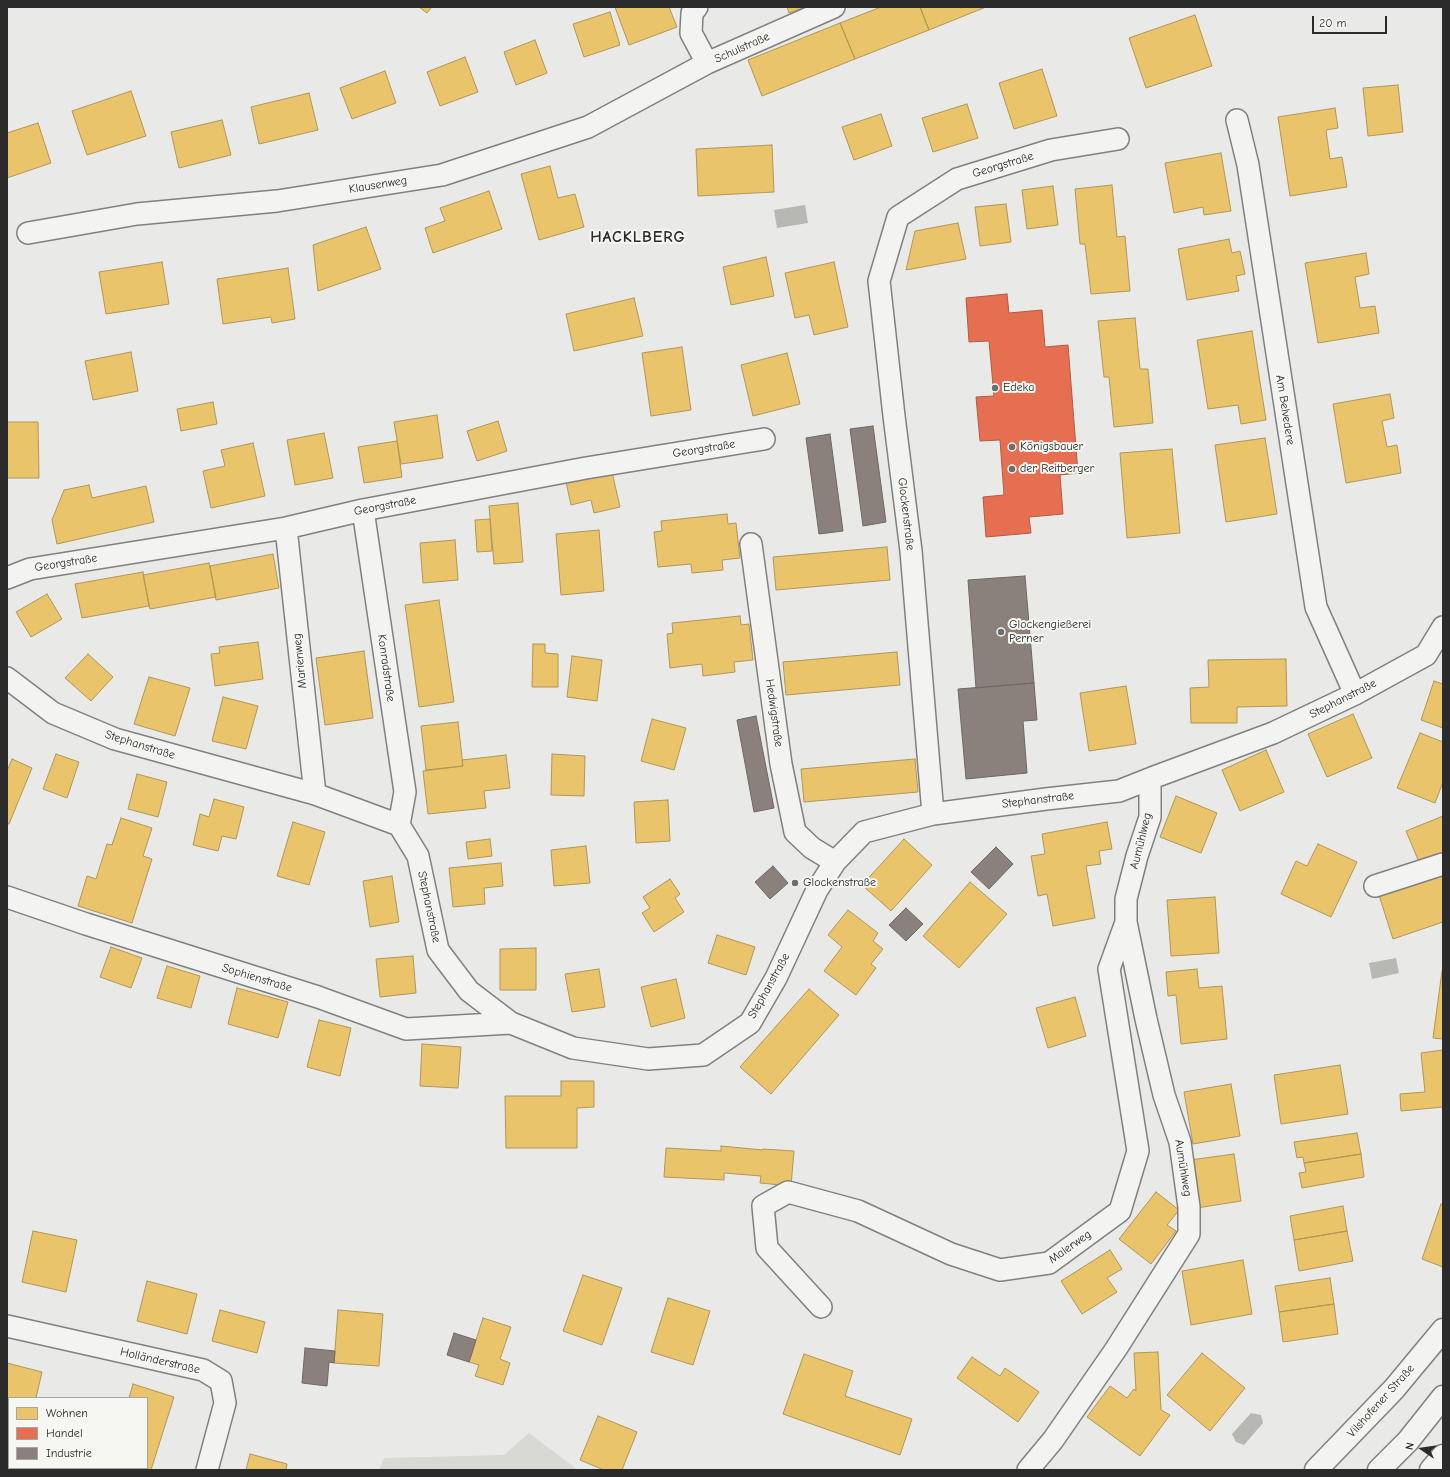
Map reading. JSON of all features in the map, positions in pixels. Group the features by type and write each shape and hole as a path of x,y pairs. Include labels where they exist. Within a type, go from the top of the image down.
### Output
{"street":[{"name":"Schulstraße","path":"697,7 692,13 691,33 707,63 834,7"},
{"name":"Klausenweg","path":"28,233 137,214 276,201 442,174 588,127 707,63"},
{"name":"Am Belvedere","path":"1237,120 1248,165 1316,607 1355,694"},
{"name":"Georgstraße","path":"898,217 957,179 1051,150 1118,139"},
{"name":"Glockenstraße","path":"898,217 880,281 894,416 911,551 933,814"},
{"name":"Georgstraße","path":"7,578 30,569 286,528 363,510 586,468 764,439"},
{"name":"Konradstraße","path":"363,510 405,792 399,825"},
{"name":"Marienweg","path":"286,528 315,794"},
{"name":"Hedwigstraße","path":"751,544 781,764 795,832 812,848 835,862"},
{"name":"Stephanstraße","path":"7,678 53,713 115,739 315,794 399,825 418,856 438,950 469,991 511,1023 573,1048 648,1060 703,1056 750,1023 776,978 817,890 835,862 864,832 933,814 1119,791 1273,733 1355,694 1426,655 1443,627"},
{"name":"Aumühlweg","path":"1028,1470 1052,1440 1116,1349 1189,1234 1189,1207 1180,1142 1164,1095 1146,1019 1126,922 1126,900 1137,856 1150,817 1150,779"},
{"path":"1375,886 1443,864"},
{"name":"Sophienstraße","path":"7,897 198,960 318,997 406,1029 511,1023"},
{"name":"Malerweg","path":"821,1307 767,1248 763,1206 788,1192 858,1211 951,1254 1000,1270 1049,1263 1120,1211 1138,1151 1109,969 1126,922"},
{"name":"Holländerstraße","path":"7,1326 203,1370 221,1381 226,1403 207,1470"},
{"name":"Vilshofener Straße","path":"1316,1470 1394,1389 1443,1330"},
{"path":"1379,1470 1408,1441 1443,1397"},
{"path":"1431,1470 1443,1456"}],"shaded area":[{"path":"805,205 808,223 777,228 774,210"},
{"path":"1396,958 1399,973 1372,979 1369,963"},
{"path":"1251,1413 1261,1415 1263,1423 1244,1445 1236,1442 1232,1434"},
{"path":"529,1433 578,1470 379,1470 384,1458 504,1455"}],"building: Wohnen":[{"path":"419,7 432,7 427,13"},
{"path":"615,7 669,7 677,27 629,45"},
{"path":"787,7 805,7 789,13"},
{"path":"881,7 920,7 929,30 855,59 840,23"},
{"path":"920,7 986,7 929,30"},
{"path":"610,12 620,45 584,57 573,24"},
{"path":"1195,15 1212,66 1146,88 1129,38"},
{"path":"840,23 855,59 762,96 748,60"},
{"path":"535,40 547,73 516,85 504,52"},
{"path":"465,57 478,92 440,106 427,72"},
{"path":"1042,69 1057,116 1014,129 999,83"},
{"path":"385,71 396,103 352,119 340,88"},
{"path":"1398,85 1403,132 1368,136 1363,88"},
{"path":"131,91 146,136 87,155 72,111"},
{"path":"309,93 318,130 259,144 251,107"},
{"path":"967,104 978,138 933,152 922,118"},
{"path":"1335,108 1338,128 1326,130 1330,159 1342,157 1347,187 1290,196 1278,117"},
{"path":"881,114 892,146 854,160 842,127"},
{"path":"222,120 231,155 179,168 171,132"},
{"path":"38,123 51,163 7,178 7,133"},
{"path":"772,145 774,192 698,196 696,149"},
{"path":"1221,153 1231,211 1204,215 1203,207 1174,213 1165,163"},
{"path":"550,166 558,198 575,194 584,227 539,240 521,174"},
{"path":"1112,185 1117,237 1125,236 1130,291 1091,294 1085,244 1080,244 1075,189"},
{"path":"1053,186 1058,225 1027,229 1022,190"},
{"path":"489,191 502,229 433,253 425,228 445,221 440,208"},
{"path":"1006,204 1011,242 980,246 975,207"},
{"path":"958,223 966,259 906,270 915,231"},
{"path":"366,227 381,269 318,291 313,245"},
{"path":"1229,239 1232,253 1240,251 1245,274 1236,276 1239,291 1187,300 1178,249"},
{"path":"1366,253 1369,274 1355,277 1360,308 1375,306 1379,333 1318,343 1305,263"},
{"path":"766,257 774,296 731,305 723,267"},
{"path":"162,262 169,304 106,314 99,272"},
{"path":"834,262 848,327 814,335 809,315 795,318 785,273"},
{"path":"288,268 295,319 272,323 271,317 223,324 217,279"},
{"path":"634,298 643,336 574,351 566,314"},
{"path":"1135,318 1140,369 1148,369 1153,423 1114,427 1109,377 1104,377 1098,321"},
{"path":"1252,331 1266,420 1241,424 1238,405 1208,409 1197,340"},
{"path":"682,347 691,410 651,416 642,353"},
{"path":"131,352 138,391 93,400 85,361"},
{"path":"787,353 800,404 753,416 741,365"},
{"path":"1390,394 1394,418 1382,421 1387,447 1397,445 1401,473 1346,483 1333,404"},
{"path":"213,402 217,424 181,431 177,409"},
{"path":"437,415 443,458 401,464 394,422"},
{"path":"498,421 507,451 477,461 467,431"},
{"path":"7,422 38,422 39,478 7,478"},
{"path":"324,433 333,478 295,485 287,440"},
{"path":"1265,438 1277,514 1226,522 1215,445"},
{"path":"397,441 402,477 364,483 358,447"},
{"path":"253,443 265,496 211,508 203,471 225,466 221,450"},
{"path":"1172,449 1180,533 1127,538 1120,453"},
{"path":"612,472 620,507 594,513 591,500 571,505 566,482"},
{"path":"89,485 92,498 146,486 154,522 57,544 52,520 64,490"},
{"path":"518,503 523,562 494,564 489,506"},
{"path":"727,514 728,524 736,523 740,558 722,560 723,570 692,573 691,564 658,567 654,532 662,531 661,521"},
{"path":"490,519 492,551 477,552 475,520"},
{"path":"599,530 604,591 561,595 556,534"},
{"path":"455,540 458,580 423,583 420,543"},
{"path":"887,547 890,580 776,590 773,557"},
{"path":"273,554 279,588 216,600 210,566"},
{"path":"209,563 216,597 150,609 143,575"},
{"path":"143,572 149,606 82,618 75,584"},
{"path":"47,594 62,619 31,637 16,612"},
{"path":"439,600 454,702 419,707 405,605"},
{"path":"740,616 741,625 749,624 753,660 734,662 735,672 703,676 702,664 670,668 667,634 673,633 672,623"},
{"path":"258,642 263,679 215,686 211,654 220,653 219,647"},
{"path":"533,644 545,644 545,653 558,654 558,687 532,687"},
{"path":"364,651 373,718 325,725 316,658"},
{"path":"897,652 900,685 786,695 783,662"},
{"path":"88,654 113,677 91,701 65,678"},
{"path":"572,656 602,660 597,701 567,697"},
{"path":"1286,659 1287,706 1237,707 1237,723 1191,723 1190,688 1209,687 1208,660"},
{"path":"149,677 190,688 175,736 134,724"},
{"path":"1434,681 1443,684 1443,728 1421,720"},
{"path":"1126,686 1136,744 1089,751 1080,693"},
{"path":"223,697 258,706 246,749 212,741"},
{"path":"1353,714 1372,758 1327,777 1308,734"},
{"path":"652,719 686,728 674,770 641,761"},
{"path":"458,722 463,766 426,770 421,726"},
{"path":"1420,733 1443,742 1443,782 1435,803 1397,788"},
{"path":"1266,750 1284,792 1240,811 1222,770"},
{"path":"56,754 79,762 67,798 43,789"},
{"path":"552,754 585,756 584,796 551,795"},
{"path":"506,755 510,788 484,791 486,808 428,814 423,771 463,766 462,760"},
{"path":"12,759 32,768 9,824 7,824 7,771"},
{"path":"915,759 918,792 804,802 801,769"},
{"path":"137,774 167,782 158,817 128,809"},
{"path":"1176,796 1217,813 1201,853 1160,837"},
{"path":"214,799 244,807 236,839 222,836 218,851 193,845 200,814 209,817"},
{"path":"668,800 670,841 636,843 634,802"},
{"path":"1443,816 1443,853 1419,862 1406,831"},
{"path":"121,818 152,828 143,856 152,859 132,923 78,906 87,876 96,879 107,844 112,845"},
{"path":"293,822 325,832 309,885 277,876"},
{"path":"1107,822 1112,849 1099,851 1101,864 1086,866 1095,918 1053,926 1047,894 1038,896 1031,856 1045,854 1042,834"},
{"path":"490,839 492,856 468,859 466,842"},
{"path":"904,839 932,865 891,911 862,885"},
{"path":"1318,844 1357,862 1331,917 1281,894 1296,861 1307,866"},
{"path":"586,846 590,883 554,886 551,850"},
{"path":"501,863 503,886 484,888 485,904 453,907 449,868"},
{"path":"1443,870 1443,922 1393,939 1378,892"},
{"path":"392,876 399,922 370,927 363,881"},
{"path":"670,879 680,894 675,898 684,912 654,932 642,913 650,908 643,897"},
{"path":"970,882 1007,914 959,968 923,936"},
{"path":"1215,897 1219,953 1171,956 1167,900"},
{"path":"848,910 878,933 873,941 883,949 871,964 876,968 856,995 824,971 842,947 828,935"},
{"path":"717,935 755,947 746,975 708,963"},
{"path":"111,947 142,958 131,988 100,977"},
{"path":"536,948 536,990 500,990 500,949"},
{"path":"413,956 416,993 380,997 376,959"},
{"path":"167,966 200,976 191,1008 157,998"},
{"path":"599,969 605,1007 572,1012 565,974"},
{"path":"1197,969 1199,988 1222,986 1227,1039 1181,1044 1176,995 1168,996 1166,972"},
{"path":"1443,971 1443,1039 1433,1038"},
{"path":"676,979 685,1018 651,1027 641,987"},
{"path":"237,988 288,1002 278,1038 228,1024"},
{"path":"809,989 839,1015 771,1094 740,1067"},
{"path":"1075,997 1086,1036 1048,1048 1036,1008"},
{"path":"319,1020 351,1028 340,1076 307,1067"},
{"path":"422,1044 461,1047 458,1088 420,1086"},
{"path":"1443,1050 1443,1107 1401,1111 1400,1094 1425,1092 1421,1053"},
{"path":"1340,1065 1348,1114 1281,1124 1274,1075"},
{"path":"561,1081 594,1081 594,1107 577,1108 577,1148 506,1148 505,1096 561,1096"},
{"path":"1231,1084 1240,1136 1193,1144 1184,1092"},
{"path":"1357,1133 1361,1154 1304,1163 1303,1157 1297,1158 1294,1142"},
{"path":"721,1146 794,1151 791,1186 760,1183 761,1176 724,1173 724,1180 664,1177 666,1148 721,1151"},
{"path":"1234,1154 1241,1201 1197,1208 1190,1160"},
{"path":"1361,1154 1364,1177 1302,1188 1299,1173 1306,1172 1304,1163"},
{"path":"1156,1192 1179,1210 1167,1225 1176,1231 1151,1264 1119,1239"},
{"path":"1441,1204 1443,1205 1443,1267 1422,1259"},
{"path":"1343,1206 1347,1231 1294,1240 1290,1216"},
{"path":"33,1231 77,1240 66,1292 22,1282"},
{"path":"1347,1231 1353,1261 1299,1271 1294,1240"},
{"path":"1110,1250 1122,1269 1107,1278 1117,1292 1082,1314 1061,1281"},
{"path":"1243,1260 1252,1314 1191,1325 1182,1271"},
{"path":"583,1275 622,1288 602,1345 563,1331"},
{"path":"1330,1278 1334,1304 1279,1312 1275,1286"},
{"path":"147,1281 197,1294 187,1334 137,1321"},
{"path":"668,1298 710,1311 693,1365 651,1352"},
{"path":"1334,1304 1338,1334 1283,1342 1279,1312"},
{"path":"220,1310 265,1322 257,1353 212,1341"},
{"path":"338,1310 383,1314 379,1366 334,1363"},
{"path":"483,1318 511,1327 500,1359 510,1363 503,1385 475,1376 479,1365 469,1362"},
{"path":"1158,1352 1161,1410 1170,1415 1140,1456 1087,1417 1110,1386 1127,1398 1134,1389 1136,1391 1134,1353"},
{"path":"1202,1353 1245,1388 1210,1431 1167,1395"},
{"path":"804,1354 853,1371 845,1396 912,1419 900,1455 783,1414"},
{"path":"972,1357 1000,1376 1005,1368 1039,1392 1018,1422 957,1378"},
{"path":"7,1363 42,1372 36,1397 8,1397 7,1410"},
{"path":"133,1384 174,1397 151,1470 148,1469 148,1397 129,1397"},
{"path":"598,1416 637,1432 622,1470 604,1470 580,1460"},
{"path":"250,1454 287,1464 286,1470 246,1470"},
{"path":"148,1469 151,1470 107,1470"}],"building: Handel":[{"path":"1007,294 1009,313 1042,310 1045,347 1068,345 1078,473 1060,475 1063,514 1029,517 1031,533 986,537 983,497 1004,495 1000,440 980,441 976,397 994,396 989,341 969,342 966,298"}],"building: Industrie":[{"path":"873,426 886,522 863,526 850,429"},
{"path":"830,434 843,531 819,534 806,438"},
{"name":"Glockengießerei Perner","path":"1025,576 1034,683 976,688 968,580"},
{"path":"1034,683 1037,720 1023,721 1027,773 966,779 958,689"},
{"path":"756,716 774,808 754,812 737,720"},
{"path":"996,847 1013,864 989,889 971,872"},
{"path":"773,866 788,883 770,899 755,882"},
{"path":"906,908 923,924 906,941 889,925"},
{"path":"454,1333 476,1340 469,1362 447,1355"},
{"path":"305,1348 335,1351 334,1363 329,1362 327,1386 302,1383"}],"place":[{"name":"Edeka","path":"995,388"},
{"name":"Königsbauer","path":"1012,447"},
{"name":"der Reitberger","path":"1012,469"},
{"name":"Glockengießerei Perner","path":"1001,632"},
{"name":"Glockenstraße","path":"795,883"}],"district":[{"name":"HACKLBERG","path":"638,237"}]}
